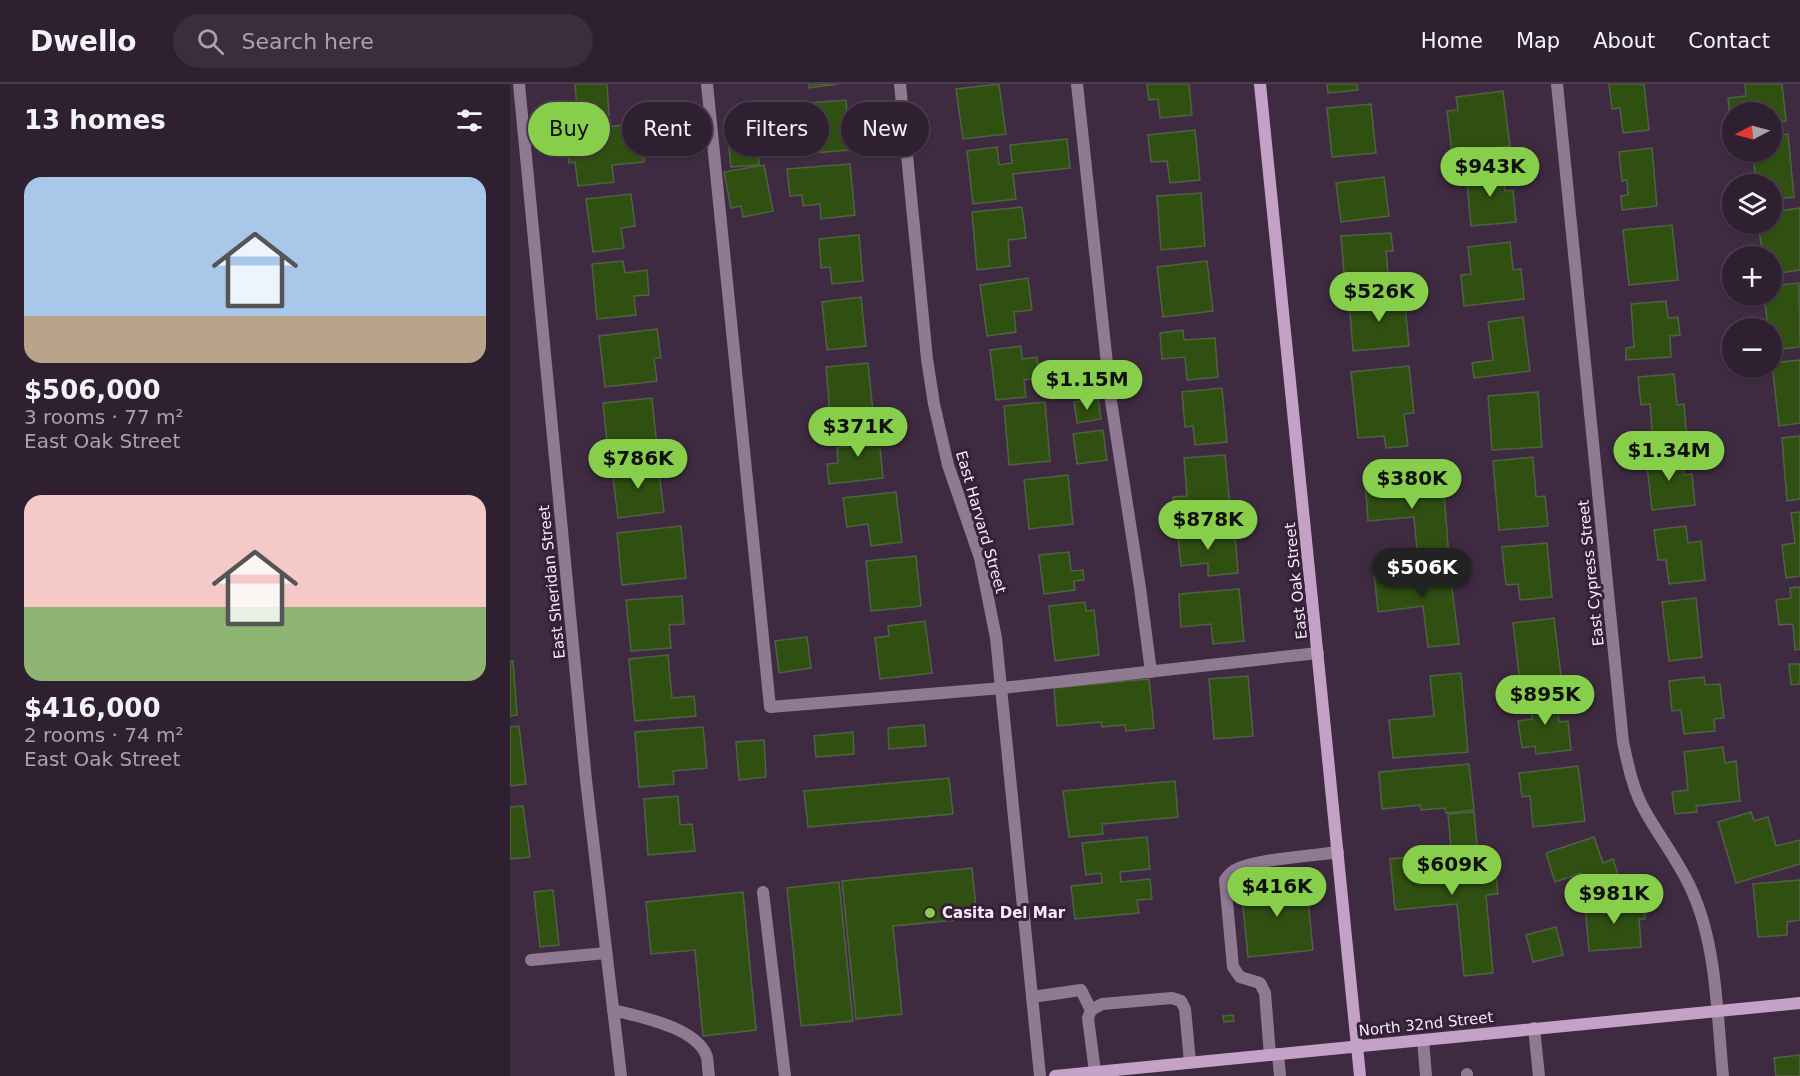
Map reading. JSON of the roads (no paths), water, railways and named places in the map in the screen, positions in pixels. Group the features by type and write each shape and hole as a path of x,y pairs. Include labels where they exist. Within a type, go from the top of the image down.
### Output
{"street":[{"name":"East Sheridan Street","path":"519,84 585,768 621,1076"},
{"path":"707,84 771,707 1002,688 1318,653"},
{"name":"East Harvard Street","path":"900,84 927,359 934,404 948,465 982,568 996,638 1040,1076"},
{"path":"1077,84 1111,401 1151,672"},
{"name":"East Oak Street","path":"1260,84 1360,1076"},
{"name":"East Cypress Street","path":"1557,84 1623,742 1630,775 1644,810 1692,891 1706,934 1724,1076"},
{"path":"1280,1076 1264,993 1260,983 1240,977 1233,967 1226,880 1228,875 1236,869 1338,852"},
{"path":"763,892 785,1076"},
{"path":"531,960 606,953"},
{"path":"1032,997 1081,990 1091,1010"},
{"path":"1095,1072 1088,1018 1091,1010 1102,1004 1172,998 1181,1001 1185,1009 1190,1062"},
{"name":"North 32nd Street","path":"1055,1076 1095,1072 1175,1070 1190,1062 1800,1003"},
{"path":"613,1010 646,1018 682,1032 703,1050 707,1058 709,1076"},
{"path":"1534,1029 1539,1076"},
{"path":"1423,1040 1426,1076"}],"place":[{"name":"Casita Del Mar","path":"930,913"}]}
